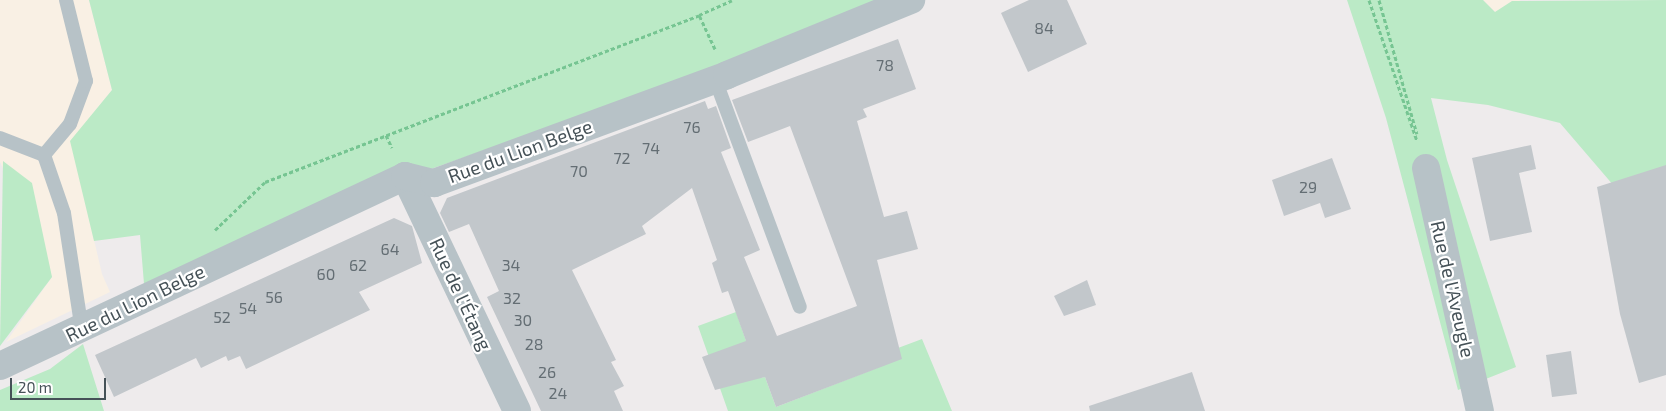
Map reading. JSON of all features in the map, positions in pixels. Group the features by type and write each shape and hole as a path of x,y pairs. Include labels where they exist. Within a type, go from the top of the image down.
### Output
{"street":[{"name":"Rue du Lion Belge","path":"0,366 82,330 153,292 405,176 434,182 721,77 911,0"},
{"name":"Rue de l'Aveugle","path":"1426,168 1480,411"},
{"name":"Rue de l'Étang","path":"405,176 517,411"}],"lane":[{"path":"44,155 70,124 86,81 66,0"},
{"path":"721,77 800,307"},
{"path":"0,138 44,155 64,213 82,330"}],"path":[{"path":"265,182 699,15 732,0"},
{"path":"1369,0 1426,168"},
{"path":"1379,0 1426,168"},
{"path":"699,15 721,77"}],"shaded area":[{"path":"0,0 89,0 112,90 71,141 102,274 110,292 6,342 52,277 0,162"},
{"path":"1483,0 1521,0 1495,12"}],"green space":[{"path":"89,0 882,0 720,68 428,170 145,296 140,235 94,241 70,141 112,90"},
{"path":"1347,0 1483,0 1495,12 1512,1 1666,0 1666,168 1614,186 1560,123 1488,105 1431,98 1447,160 1516,367 1458,390 1386,118"},
{"path":"3,161 32,183 52,277 0,346"},
{"path":"736,312 759,378 765,377 776,407 877,368 874,357 922,339 952,411 728,411 698,326"},
{"path":"83,344 104,411 0,411 0,390 50,369"}],"building":[{"path":"1029,0 1067,0 1087,44 1028,72 1001,13"},
{"path":"898,39 916,89 863,109 867,117 857,121 884,217 907,211 918,249 877,260 902,359 776,407 765,377 715,390 702,357 746,341 728,291 722,293 712,263 717,260 692,188 642,226 646,234 572,270 616,360 611,362 624,386 614,391 623,411 541,411 487,297 499,291 469,224 449,232 440,213 447,198 705,101 708,109 716,106 731,148 721,152 760,250 744,257 777,336 857,306 790,126 748,142 732,100"},
{"path":"1531,145 1536,169 1519,173 1532,232 1490,241 1472,158"},
{"path":"1332,158 1351,209 1325,218 1320,203 1284,216 1272,180"},
{"path":"1666,165 1666,375 1639,383 1620,314 1597,187"},
{"path":"394,218 412,226 422,263 359,292 370,310 246,369 240,356 228,361 226,356 201,368 196,358 114,397 95,355"},
{"path":"1087,280 1096,305 1064,316 1054,296"},
{"path":"1571,351 1577,394 1552,397 1546,355"},
{"path":"1192,372 1205,411 1090,411 1089,406"}]}
